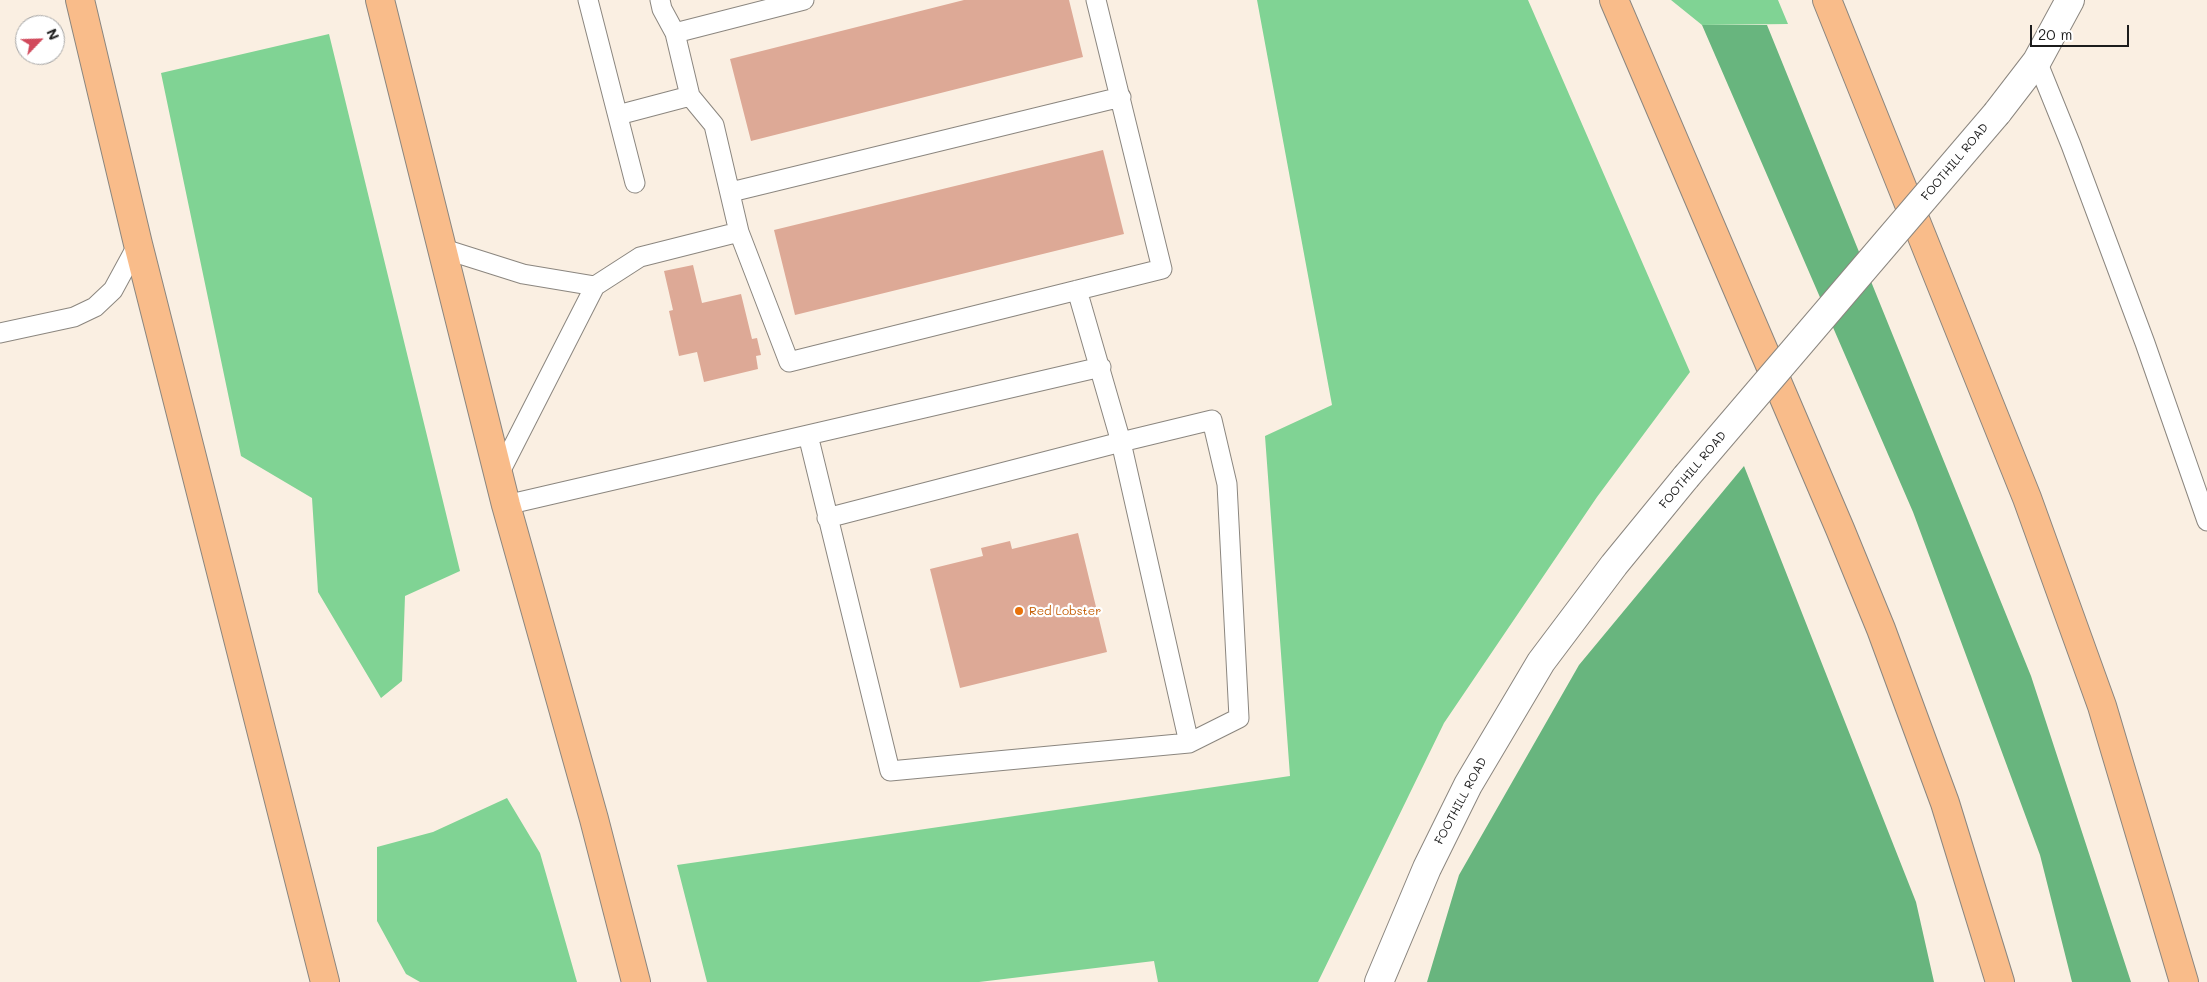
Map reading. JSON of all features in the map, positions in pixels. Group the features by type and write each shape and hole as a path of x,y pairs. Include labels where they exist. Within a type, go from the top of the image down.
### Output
{"highway":[{"path":"80,0 138,244 325,982"},
{"path":"380,0 444,249 506,505 594,819 636,982"},
{"path":"395,0 400,82"},
{"path":"1614,0 1881,629 1945,803 2000,982"},
{"path":"1827,0 1874,113 2033,516 2102,706 2184,982"}],"street":[{"name":"FOOTHILL ROAD","path":"1379,982 1427,868 1468,785 1541,662 1614,564 1686,477 1997,113 2037,61 2070,0"}],"lane":[{"path":"588,0 635,183"},
{"path":"660,0 662,9 675,33 690,96 714,125 739,232 789,362 1162,269 1096,0"},
{"path":"675,33 755,6 804,0"},
{"path":"2037,61 2071,145 2145,343 2207,521"},
{"path":"618,115 690,96"},
{"path":"731,192 1120,97"},
{"path":"499,474 596,286 640,256 739,232"},
{"path":"0,333 74,317 95,307 113,290 138,244"},
{"path":"444,249 523,274 596,286"},
{"path":"1077,290 1101,367 1121,442 1190,743"},
{"path":"506,505 1101,367"},
{"path":"808,435 827,518 890,771 1190,743 1239,718 1227,484 1212,420 827,518"}],"green space":[{"path":"1257,0 1528,0 1690,372 1597,497 1444,723 1318,982 1158,982 1154,961 979,982 707,982 677,865 1290,776 1265,436 1332,405"},
{"path":"1671,0 1778,0 1788,24 1702,25"},
{"path":"1702,25 1767,25 2031,676 2131,982 2072,982 2040,855 1913,512"},
{"path":"329,34 460,571 405,596 402,681 381,698 318,592 312,498 241,456 161,73"},
{"path":"1744,466 1916,902 1934,982 1427,982 1459,875 1579,665"},
{"path":"507,798 540,853 577,982 420,982 406,974 377,921 377,847 433,832"}],"building":[{"path":"964,0 1069,0 1083,57 751,141 730,59"},
{"path":"1103,150 1124,234 795,315 774,230"},
{"path":"693,265 702,303 741,294 752,339 757,338 761,355 756,356 758,369 704,382 697,352 679,356 669,311 673,310 664,271"},
{"name":"Red Lobster","path":"1078,533 1107,652 960,688 930,569 983,556 981,548 1010,541 1012,549"}],"place":[{"name":"Red Lobster","path":"1019,611"}]}
